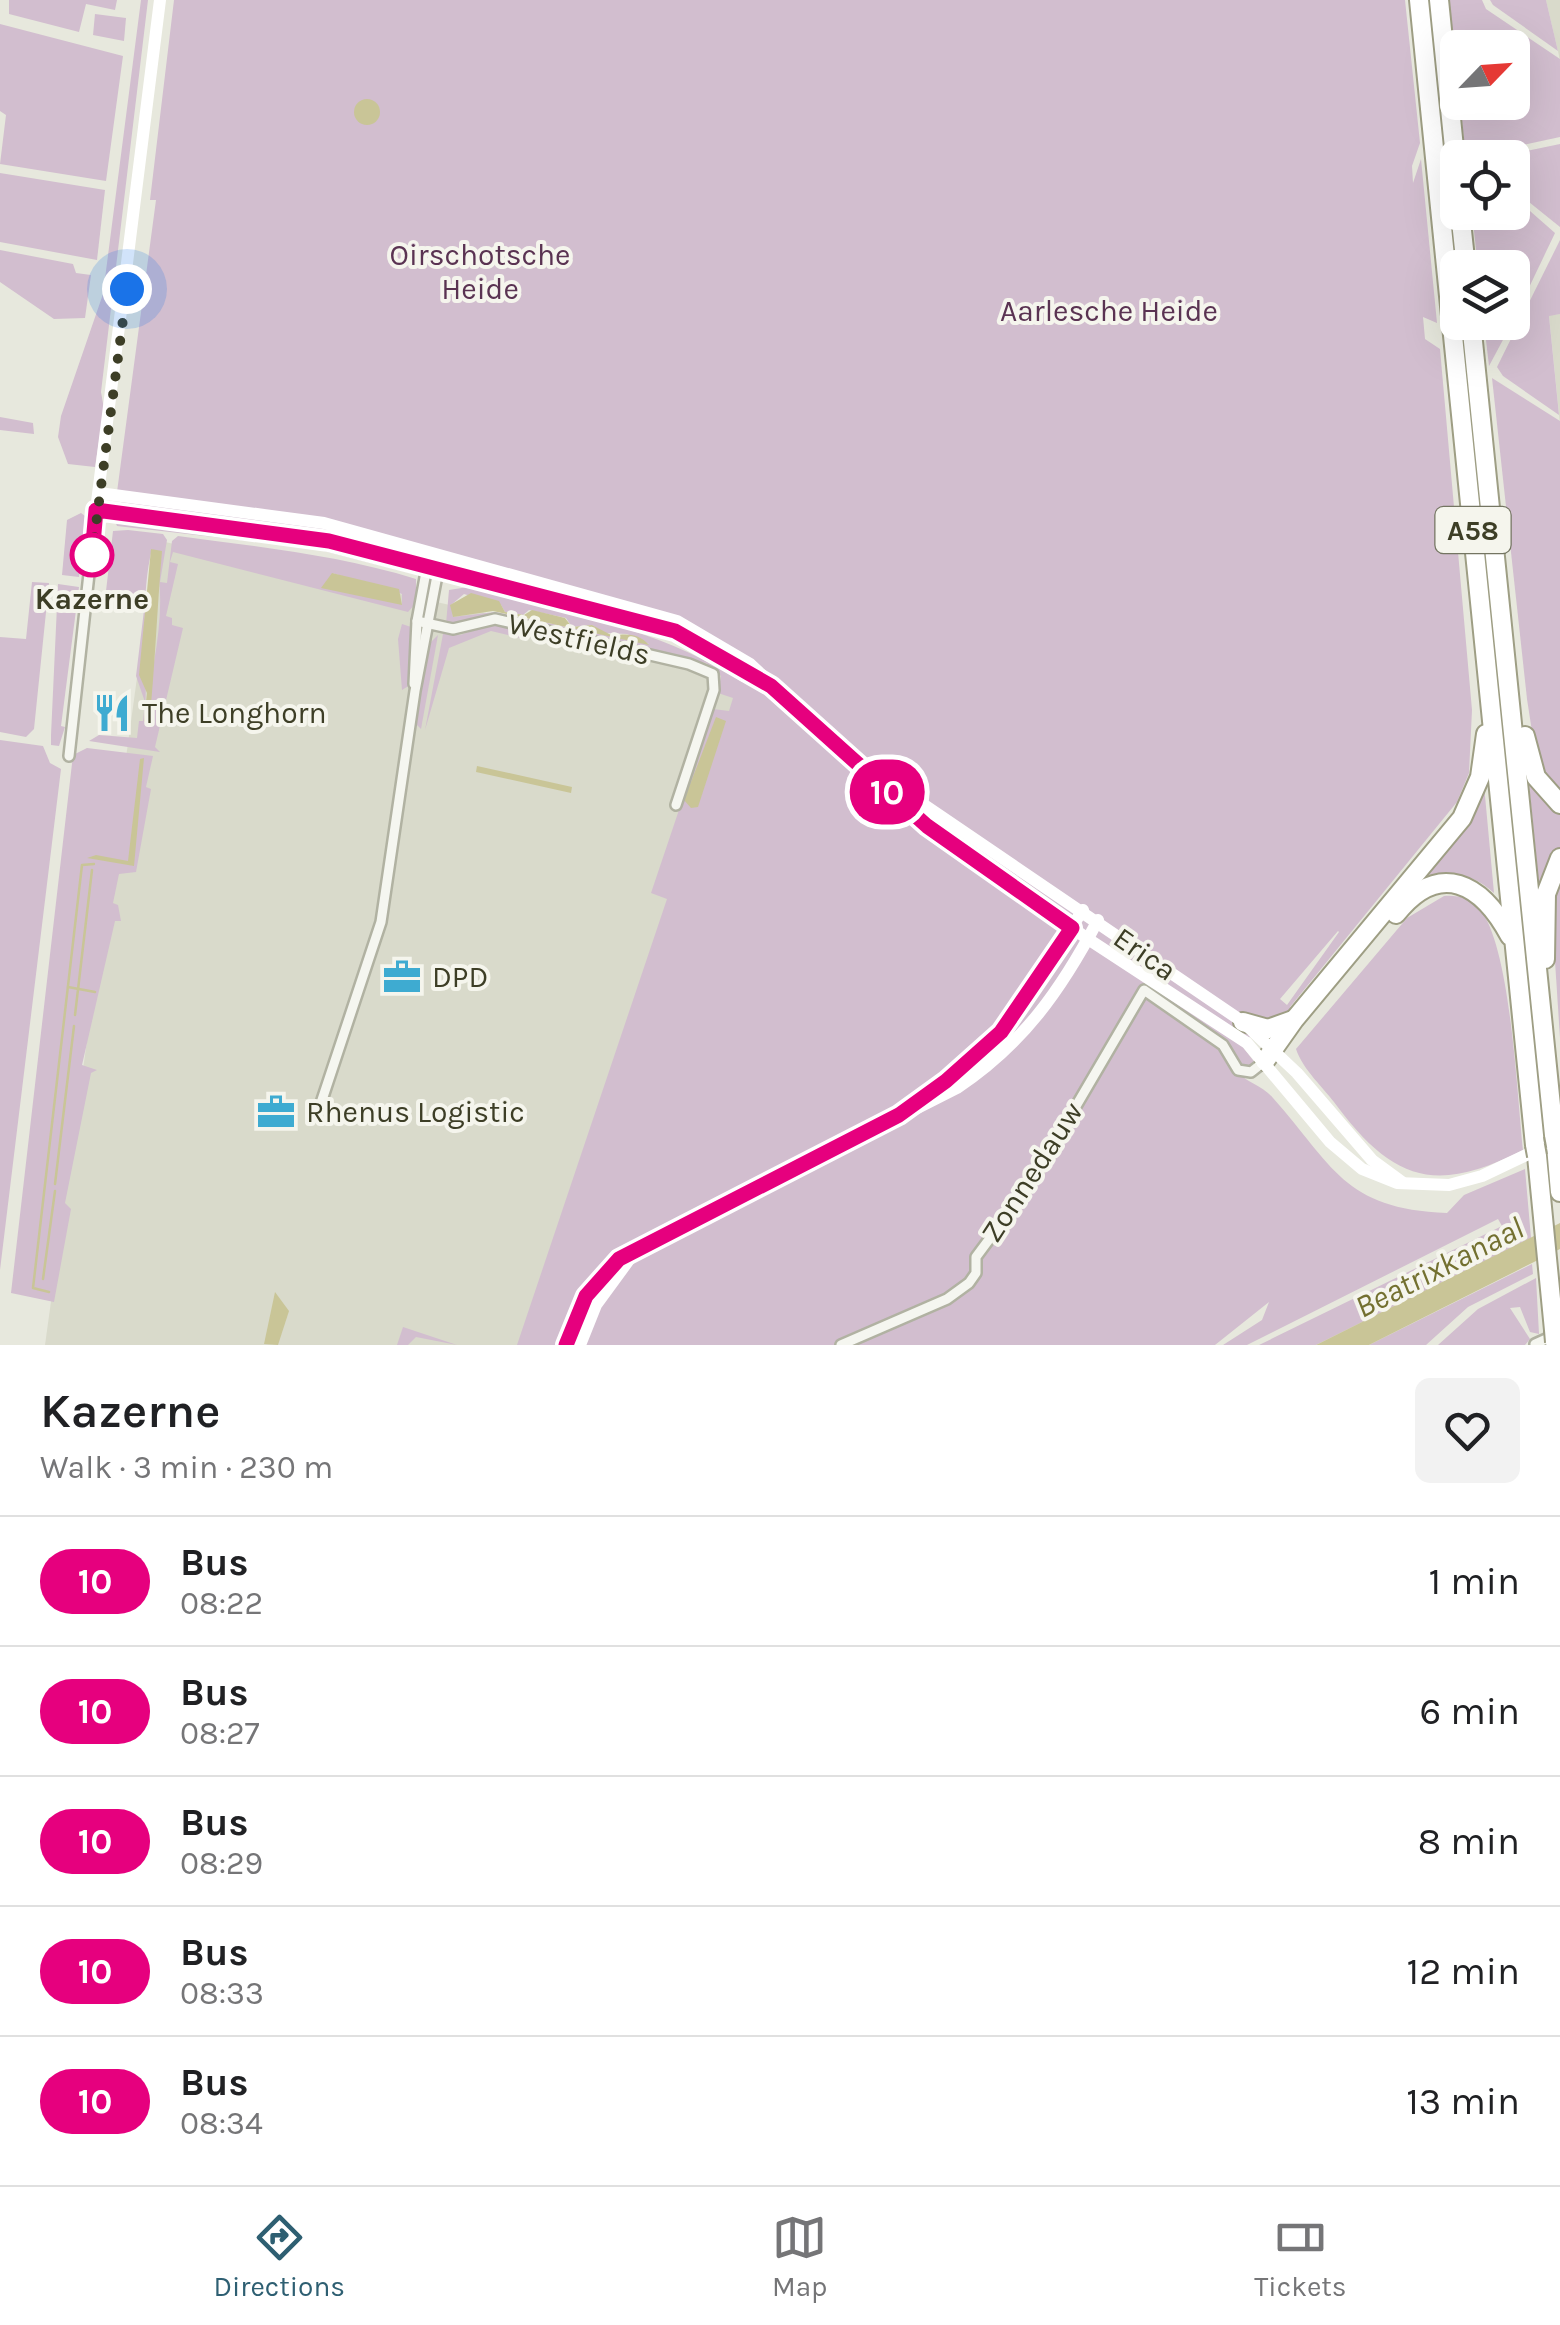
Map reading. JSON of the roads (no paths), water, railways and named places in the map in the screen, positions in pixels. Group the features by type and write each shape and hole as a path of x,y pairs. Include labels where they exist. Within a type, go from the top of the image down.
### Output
{"highway":[{"name":"A58","path":"1420,0 1556,1337"},
{"path":"1439,0 1453,140"},
{"name":"A58","path":"1473,340 1560,1192"},
{"name":"A58","path":"1503,628 1527,753 1536,777 1560,804"},
{"name":"A58","path":"1272,1054 1294,1020 1462,818 1480,777 1491,704"},
{"name":"A58","path":"1541,1010 1546,894 1560,858"},
{"name":"A58","path":"1272,1054 1406,902 1420,892 1448,884 1480,893 1495,908 1515,945"},
{"path":"1243,1022 1268,1029 1294,1020"}],"street":[{"path":"69,756 160,0"},
{"name":"Erica","path":"98,494 324,523 434,561"},
{"name":"Erica","path":"96,510 329,541 652,611 731,650 927,826 1088,939 1272,1054"},
{"path":"415,692 416,620 434,561"},
{"path":"319,1109 374,950 428,626 434,561"},
{"name":"Westfields","path":"416,620 453,630 495,619 689,664 713,674 714,690 676,804"},
{"name":"Erica","path":"856,761 1098,920 1243,1022 1272,1054 1346,1158 1378,1177 1430,1186 1470,1180 1557,1140"},
{"path":"899,1115 946,1081 1001,1032 1082,910"},
{"path":"566,1345 586,1296 619,1259 957,1088 1007,1051 1044,1011 1098,920"},
{"name":"Erica","path":"1144,990 1218,1041 1244,1073 1272,1054"},
{"name":"Zonnedauw","path":"841,1345 947,1299 969,1283 976,1274 976,1256 1032,1182 1144,990"},
{"path":"580,1345 596,1305 636,1251"},
{"path":"1535,1344 1556,1337"}],"waterway":[{"path":"49,1292 33,1288 82,865 94,864"},
{"path":"75,1015 92,870"},
{"path":"68,987 95,992"},
{"path":"55,1184 74,1026"},
{"path":"43,1279 55,1191"}],"place":[{"name":"Kazerne","path":"92,555"},
{"name":"The Longhorn","path":"112,713"},
{"name":"DPD","path":"402,977"},
{"name":"Rhenus Logistic","path":"276,1112"}],"park label":[{"name":"Oirschotsche Heide","path":"480,272"},
{"name":"Aarlesche Heide","path":"1109,311"}],"water label":[{"name":"Beatrixkanaal","path":"1439,1267"}]}
